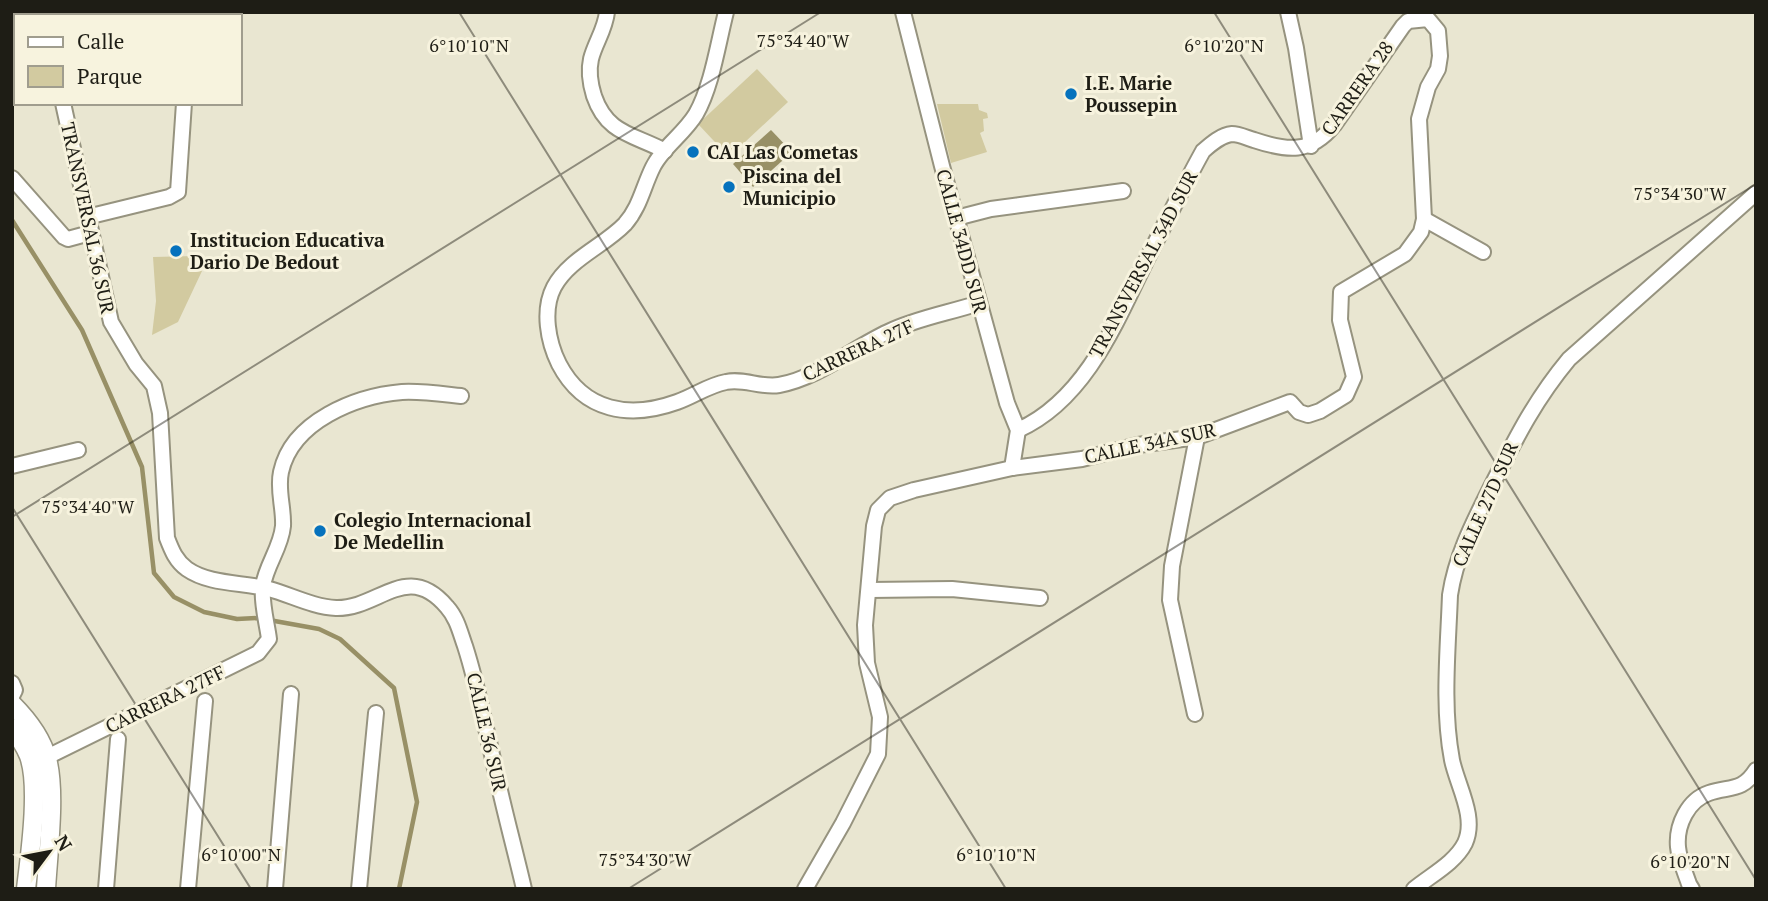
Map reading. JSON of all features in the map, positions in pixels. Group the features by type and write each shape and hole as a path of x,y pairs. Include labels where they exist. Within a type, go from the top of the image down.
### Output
{"main road":[{"path":"12,704 36,734 47,757 51,778 46,889"},
{"path":"12,728 30,758 33,779 31,849 26,889"}],"street":[{"path":"607,12 601,38 591,58 589,77 599,110 608,123 623,133 664,151 685,131 698,110 726,12"},
{"name":"CALLE 34DD SUR","path":"903,12 979,303 1007,402 1018,430 1012,468"},
{"path":"1288,12 1311,146"},
{"name":"CARRERA 28","path":"1203,150 1218,139 1232,134 1280,146 1311,146 1323,138 1334,125 1403,26 1408,21 1428,19"},
{"name":"CALLE 34A SUR","path":"805,889 878,754 880,717 867,663 865,625 874,526 878,510 890,498 914,489 1012,468 1197,437 1290,402 1299,412 1308,415 1327,408 1346,395 1354,377 1340,320 1341,292 1405,254 1422,233 1424,219 1419,118 1428,87 1438,69 1440,56 1438,31 1428,19"},
{"name":"TRANSVERSAL 36 SUR","path":"63,105 111,322 136,364 154,386 160,413 167,538 174,557 187,569 205,578 263,592"},
{"path":"86,217 169,197 178,192 184,105"},
{"name":"TRANSVERSAL 34D SUR","path":"1018,430 1032,424 1054,407 1090,366 1112,330 1203,150"},
{"name":"CARRERA 27F","path":"664,151 653,167 634,212 612,235 562,275 549,301 551,345 560,365 572,383 603,407 615,410 657,408 725,382 741,380 761,386 779,385 804,377 902,326 979,303"},
{"path":"12,178 64,237 68,239 90,233"},
{"path":"956,218 992,209 1123,191"},
{"name":"CALLE 27D SUR","path":"1414,889 1450,861 1465,843 1469,825 1452,761 1448,732 1450,595 1452,579 1465,539 1525,419 1544,389 1569,359 1756,193"},
{"path":"1424,219 1483,252"},
{"path":"263,592 268,567 279,544 283,527 281,473 299,437 320,419 366,399 404,392 461,396"},
{"path":"1195,715 1170,600 1172,566 1197,437"},
{"path":"12,466 78,450"},
{"name":"CALLE 36 SUR","path":"263,592 337,608 355,605 407,586 425,589 449,609 457,622 476,680 524,889"},
{"path":"870,590 952,589 1040,598"},
{"name":"CARRERA 27FF","path":"47,757 258,653 269,639 263,592"},
{"path":"12,683 15,690 12,696"},
{"path":"275,889 291,694"},
{"path":"188,889 205,701"},
{"path":"359,889 376,713"},
{"path":"106,889 118,738"},
{"path":"1692,889 1678,847 1684,814 1694,802 1706,794 1733,789 1745,783 1756,770"}],"green space":[{"path":"757,69 788,102 729,157 698,124"},
{"path":"937,104 978,104 979,110 987,113 988,118 983,119 984,131 980,133 987,152 951,163"},
{"path":"195,256 202,271 178,322 152,335 156,301 153,257"}],"shaded area":[{"path":"771,130 792,152 753,187 733,164"}],"waterway":[{"path":"12,220 82,330 142,467 154,573 174,597 204,612 319,629 340,639 394,688 417,802 399,889"}],"place":[{"name":"I.E. Marie Poussepin","path":"1071,94"},
{"name":"CAI Las Cometas","path":"693,152"},
{"name":"Piscina del Municipio","path":"729,187"},
{"name":"Institucion Educativa Dario De Bedout","path":"176,251"},
{"name":"Colegio Internacional De Medellin","path":"320,531"}]}
